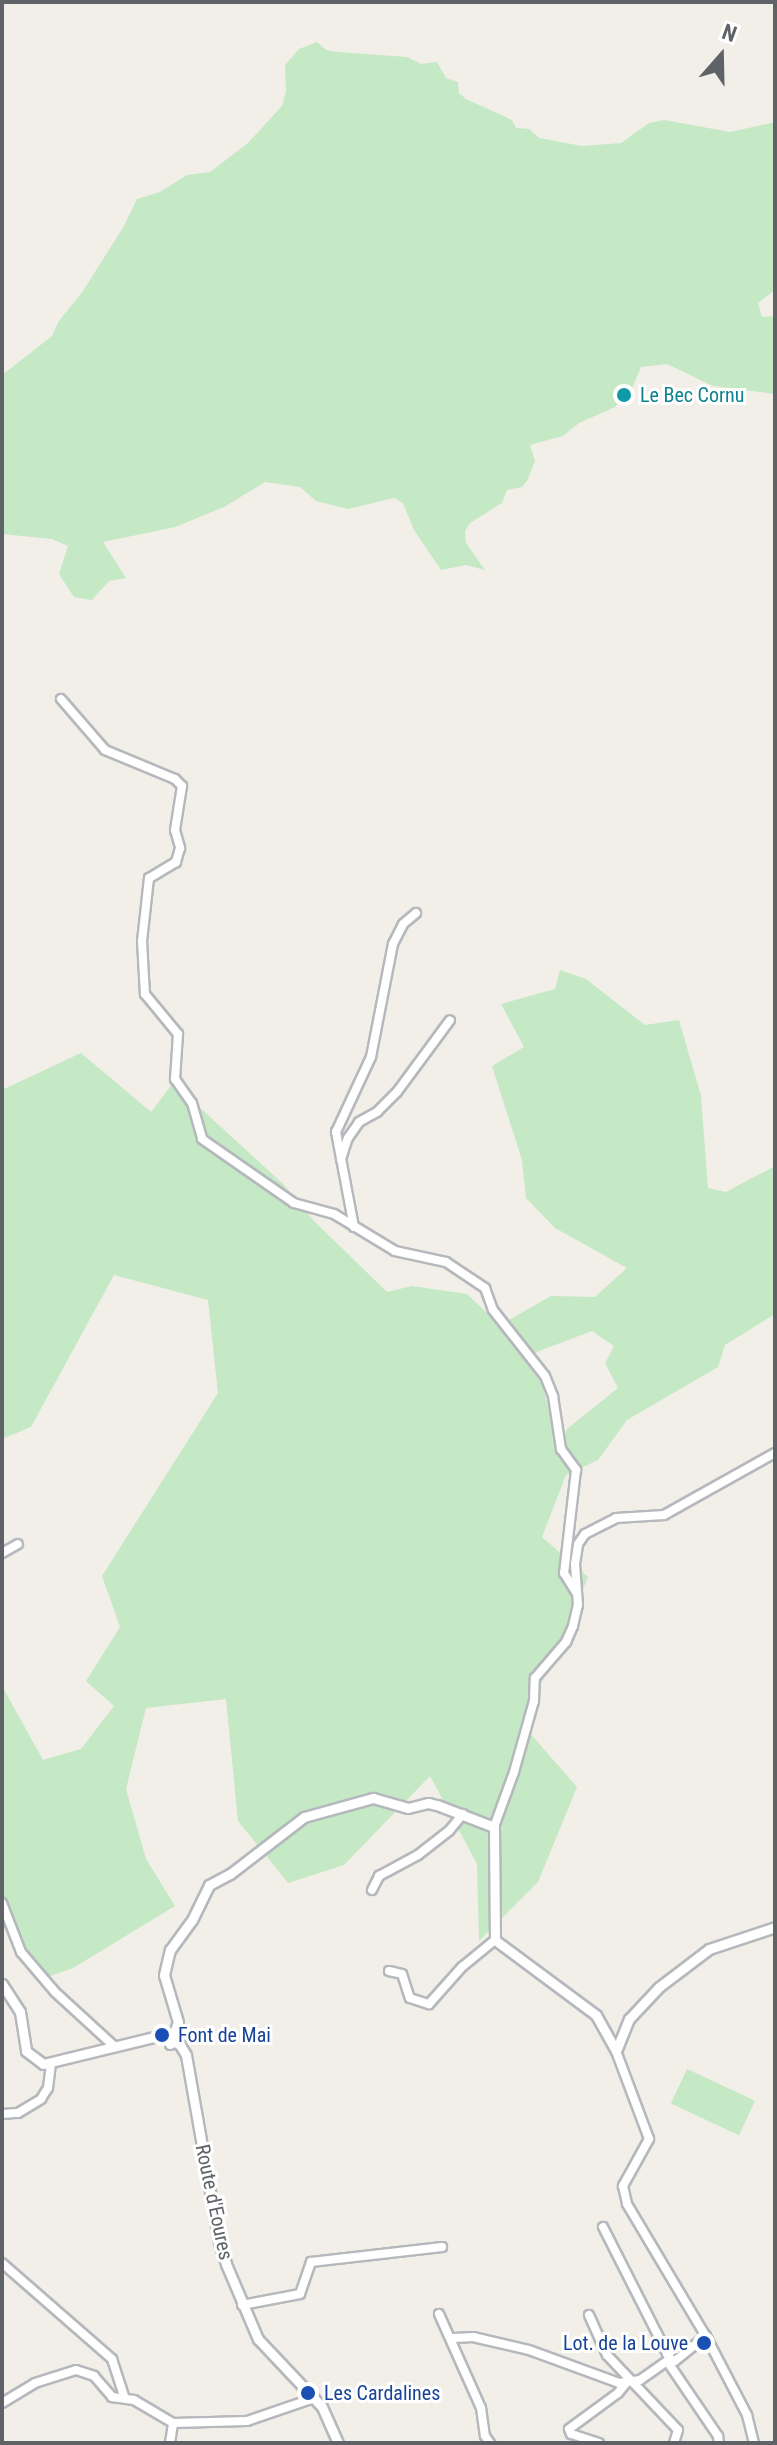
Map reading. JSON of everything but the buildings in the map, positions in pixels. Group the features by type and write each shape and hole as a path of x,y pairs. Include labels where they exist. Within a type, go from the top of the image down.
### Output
{"street":[{"path":"61,699 105,750 175,779 182,786 175,830 180,848 176,862 149,878 142,941 145,994 178,1034 175,1079 192,1103 202,1139 294,1203 334,1214 395,1251 446,1262 485,1288 493,1310 504,1327 536,1361 553,1396 561,1449 576,1470 564,1573 576,1592"},
{"path":"354,1227 336,1132 371,1057 393,944 403,924 416,913"},
{"path":"341,1160 348,1138 359,1122 377,1112 397,1092 450,1020"},
{"path":"495,1940 494,1827 510,1785 534,1701 535,1678 566,1642 578,1605 578,1544 585,1534 616,1518 664,1515 775,1453"},
{"path":"2,1553 18,1544"},
{"path":"2,1984 20,2012 26,2051 33,2060 51,2065 142,2041 172,2041 177,2009 164,1975 170,1950 192,1920 213,1881 230,1874 316,1811 373,1798 408,1808 428,1803 494,1827"},
{"path":"372,1890 379,1876 418,1855 449,1831 463,1814"},
{"path":"2,1903 21,1952 55,1992 115,2047"},
{"path":"616,2051 629,2019 659,1987 709,1949 775,1927"},
{"path":"389,1971 402,1974 410,1998 429,2004 462,1967 495,1940"},
{"path":"495,1940 604,2024 649,2139 648,2146 627,2176 623,2193 747,2415 754,2443"},
{"name":"Route d'Eoures","path":"172,2041 187,2071 219,2242 242,2305 258,2339 314,2398 338,2443"},
{"path":"2,2114 18,2113 41,2099 48,2088 51,2065"},
{"path":"603,2227 670,2359 718,2436 719,2443"},
{"path":"242,2305 300,2294 311,2262 442,2247"},
{"path":"2,2263 112,2359 124,2397"},
{"path":"439,2314 481,2408 485,2436 490,2443"},
{"path":"589,2315 607,2355 629,2382 678,2430 674,2443"},
{"path":"454,2338 473,2337 529,2350 603,2380 629,2382"},
{"path":"599,2443 571,2434 569,2429 629,2382 670,2359 681,2345 689,2346 704,2337"},
{"path":"2,2403 35,2383 76,2370 94,2376 112,2397 124,2397 158,2412 173,2423 247,2421 314,2398"},
{"path":"170,2443 173,2423"}],"green space":[{"path":"317,42 326,50 338,52 407,57 421,64 437,62 446,78 458,82 459,93 466,99 512,120 516,128 529,129 539,138 582,146 621,143 649,123 664,120 730,132 775,122 775,290 758,303 762,317 775,316 775,394 713,386 667,364 641,367 633,386 615,407 579,423 563,436 530,445 535,461 527,481 522,487 507,490 502,503 470,523 465,531 466,543 485,570 466,565 441,570 414,530 403,503 394,498 348,509 316,501 300,487 265,482 224,507 175,527 103,542 126,578 109,581 92,600 74,597 59,574 68,546 52,539 2,534 2,375 52,336 124,226 137,199 160,192 187,175 210,172 248,143 282,106 286,91 285,65 299,49"},
{"path":"560,970 586,979 645,1025 679,1020 701,1096 708,1188 726,1192 775,1166 775,1314 725,1345 718,1367 627,1420 598,1460 566,1475 542,1537 588,1577 556,1654 521,1723 577,1787 538,1882 479,1941 477,1864 430,1776 344,1865 288,1883 238,1821 226,1699 146,1708 126,1789 146,1859 175,1906 73,1968 50,1976 2,1926 2,1686 43,1760 81,1749 114,1706 86,1681 120,1627 102,1576 218,1393 208,1300 114,1275 31,1427 2,1439 2,1090 81,1053 151,1112 173,1083 283,1184 314,1221 387,1292 412,1286 467,1294 500,1325 551,1296 595,1297 627,1268 555,1228 526,1198 522,1160 492,1066 524,1047 501,1004 555,989","holes":["592,1331 614,1346 605,1363 618,1388 567,1429 560,1451 542,1384 523,1357"]},
{"path":"687,2069 755,2101 739,2135 671,2103"}],"place":[{"name":"Le Bec Cornu","path":"624,395"},
{"name":"Font de Mai","path":"162,2035"},
{"name":"Lot. de la Louve","path":"704,2343"},
{"name":"Les Cardalines","path":"308,2393"}]}
